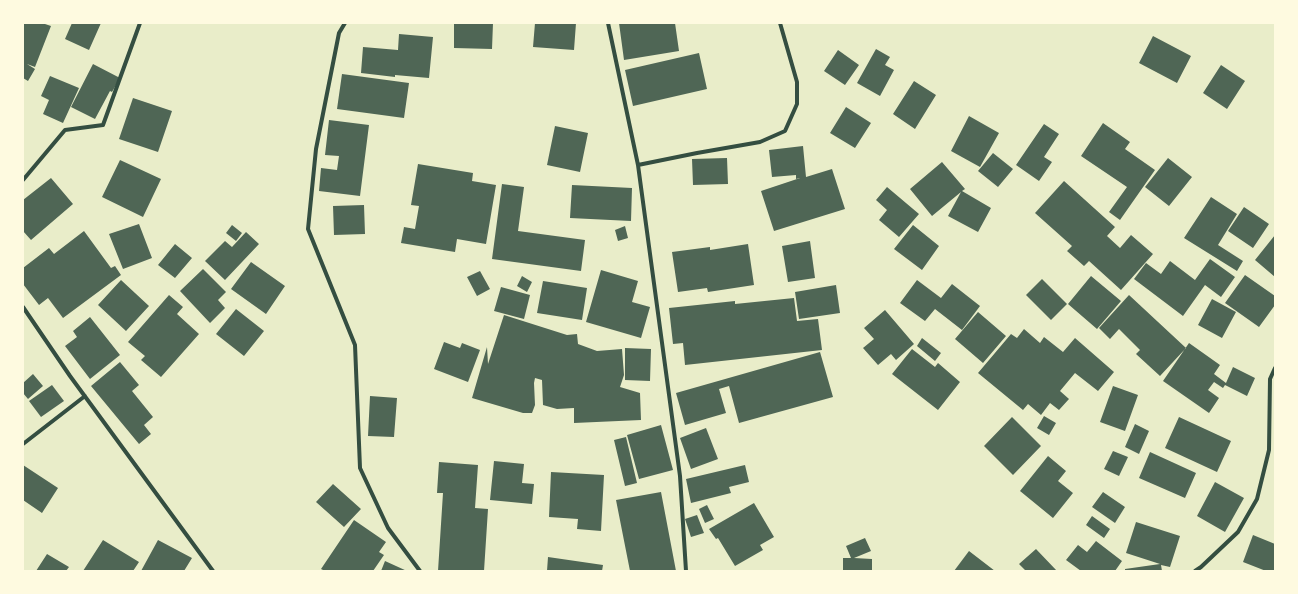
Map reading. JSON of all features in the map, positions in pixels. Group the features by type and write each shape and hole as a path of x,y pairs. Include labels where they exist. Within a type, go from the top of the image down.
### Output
{"street":[{"path":"23,180 65,130 103,125 140,23"},
{"path":"345,23 339,33 316,149 308,228 355,345 360,468 388,528 420,571"},
{"path":"608,23 638,165 680,476 686,571"},
{"path":"638,165 760,142 785,131 797,104 796,82 780,23"},
{"path":"23,307 85,396 213,571"},
{"path":"1195,571 1202,567 1238,532 1258,499 1269,450 1270,379 1275,368"},
{"path":"23,444 85,396"}],"building":[{"path":"23,23 42,23 51,26 35,67 27,64 35,69 28,81 23,78"},
{"path":"72,23 101,23 89,50 65,39"},
{"path":"454,23 493,23 492,49 454,48"},
{"path":"535,23 576,23 574,50 533,47"},
{"path":"619,23 675,23 679,51 624,60"},
{"path":"399,34 433,37 429,78 395,75 395,77 361,73 363,47 398,50"},
{"path":"1153,36 1191,56 1177,83 1139,63"},
{"path":"876,49 890,57 885,65 894,70 880,96 857,83"},
{"path":"838,50 859,65 845,85 824,71"},
{"path":"699,53 707,89 633,106 625,70"},
{"path":"93,64 120,78 112,92 110,91 95,119 71,107"},
{"path":"1221,65 1245,81 1227,109 1203,93"},
{"path":"342,74 409,83 404,118 337,109"},
{"path":"50,76 79,88 63,123 43,114 49,100 41,96"},
{"path":"914,81 936,95 915,129 893,114"},
{"path":"133,98 172,111 158,152 119,139"},
{"path":"846,107 871,123 855,148 830,133"},
{"path":"969,116 999,133 980,167 951,151"},
{"path":"329,120 369,125 360,196 319,191 321,168 337,170 339,156 325,155"},
{"path":"1103,123 1130,142 1125,149 1155,170 1120,220 1109,212 1127,187 1081,156"},
{"path":"1044,124 1059,134 1044,157 1052,162 1039,181 1016,165"},
{"path":"555,126 588,133 580,172 547,165"},
{"path":"803,146 806,177 832,169 845,209 774,231 761,191 800,178 796,179 796,175 772,177 769,150"},
{"path":"993,153 1013,169 998,187 978,171"},
{"path":"727,158 728,184 693,185 692,159"},
{"path":"1168,158 1192,177 1169,206 1145,187"},
{"path":"120,160 161,179 143,217 102,197"},
{"path":"942,162 965,189 962,191 991,208 978,232 948,216 961,192 932,216 910,189"},
{"path":"418,164 473,173 472,181 496,185 486,244 457,239 455,252 401,243 404,227 415,229 419,206 411,205"},
{"path":"51,178 73,204 31,240 23,231 23,200"},
{"path":"1064,181 1115,227 1107,236 1120,248 1131,235 1153,254 1121,290 1089,261 1084,266 1067,251 1072,246 1035,213"},
{"path":"502,184 524,187 518,231 585,240 581,271 492,259"},
{"path":"572,185 632,188 631,221 570,218"},
{"path":"887,187 919,214 899,237 879,220 887,210 876,200"},
{"path":"1211,197 1237,214 1218,245 1243,261 1237,271 1184,238"},
{"path":"364,205 365,234 334,235 333,206"},
{"path":"1244,207 1269,224 1253,248 1228,231"},
{"path":"139,224 152,258 123,269 109,234"},
{"path":"232,225 242,233 236,241 226,233"},
{"path":"913,225 939,246 922,270 894,249"},
{"path":"625,226 628,238 618,241 615,230"},
{"path":"84,231 111,268 115,266 121,275 63,318 48,298 39,305 23,284 23,268 49,248 54,254"},
{"path":"246,232 259,244 225,280 205,261 225,241 232,247"},
{"path":"1275,235 1275,277 1255,260"},
{"path":"810,241 815,278 788,282 782,246"},
{"path":"175,244 192,258 175,278 158,265"},
{"path":"748,244 754,285 708,292 707,288 678,292 672,252 710,247 710,250"},
{"path":"1210,259 1235,277 1221,297 1205,285 1183,316 1134,279 1146,263 1161,274 1170,261 1195,280"},
{"path":"251,262 285,286 266,314 231,289"},
{"path":"203,269 226,292 218,300 225,308 210,323 180,291"},
{"path":"601,270 638,281 632,302 650,307 641,338 586,322"},
{"path":"480,271 490,289 477,296 467,277"},
{"path":"1245,275 1275,296 1275,305 1259,327 1225,303"},
{"path":"522,276 532,282 527,292 517,286"},
{"path":"1091,276 1121,301 1097,329 1068,304"},
{"path":"1042,279 1067,304 1051,320 1026,295"},
{"path":"121,280 149,306 126,331 98,305"},
{"path":"917,280 941,298 952,284 980,306 962,330 935,309 925,321 900,303"},
{"path":"543,281 587,288 582,320 537,313"},
{"path":"836,285 840,313 799,319 795,292"},
{"path":"501,287 530,295 524,319 494,311"},
{"path":"169,295 183,307 177,314 199,334 161,377 141,360 145,356 128,342"},
{"path":"1129,295 1186,348 1160,376 1136,354 1140,350 1119,329 1110,339 1099,328"},
{"path":"794,298 797,321 818,319 822,350 685,365 683,343 673,344 669,308 735,301 735,304"},
{"path":"1212,299 1236,312 1222,338 1198,325"},
{"path":"236,309 264,331 244,356 216,334"},
{"path":"885,310 914,344 896,360 891,354 878,365 863,348 874,339 864,328"},
{"path":"978,312 1006,336 983,363 955,339"},
{"path":"504,315 567,335 577,334 578,344 597,351 622,349 624,375 620,387 640,393 641,420 574,423 574,408 557,409 543,405 542,380 535,378 535,405 532,413 523,413 472,398 487,347 488,364"},
{"path":"90,317 120,355 90,379 65,346 77,337 73,331"},
{"path":"1024,329 1040,343 1044,337 1063,352 1075,338 1114,372 1098,391 1075,373 1060,391 1069,399 1059,410 1050,403 1041,415 1028,404 1023,410 978,373 1011,334 1017,338"},
{"path":"922,338 941,353 935,361 917,346"},
{"path":"444,342 460,348 462,343 480,350 468,382 434,369"},
{"path":"1189,343 1220,365 1214,374 1226,383 1233,367 1255,378 1247,396 1225,385 1223,388 1214,382 1208,390 1219,398 1209,413 1163,381"},
{"path":"625,348 651,349 650,381 625,380"},
{"path":"912,349 935,367 938,363 960,382 938,410 892,374"},
{"path":"820,352 833,397 739,423 729,386 719,389 726,413 685,425 676,393"},
{"path":"120,362 139,385 132,391 153,417 144,425 151,434 139,444 91,386"},
{"path":"33,374 43,386 28,399 23,393 23,383"},
{"path":"52,385 64,401 41,417 29,401"},
{"path":"1113,386 1138,395 1125,431 1100,422"},
{"path":"370,396 397,398 394,437 368,436"},
{"path":"1044,416 1056,423 1049,435 1037,428"},
{"path":"1012,417 1041,446 1013,475 984,446"},
{"path":"1179,417 1231,441 1217,472 1165,448"},
{"path":"1135,424 1149,431 1139,454 1125,447"},
{"path":"661,425 673,470 639,479 627,435"},
{"path":"706,428 718,459 691,469 680,438"},
{"path":"626,437 637,483 625,486 614,440"},
{"path":"1113,451 1128,457 1119,476 1104,469"},
{"path":"1150,452 1196,473 1185,498 1139,478"},
{"path":"1048,456 1066,471 1058,481 1073,493 1053,518 1020,491"},
{"path":"494,461 524,464 522,483 534,484 532,504 490,500"},
{"path":"439,462 478,465 475,508 488,509 484,571 438,571 443,493 437,493"},
{"path":"23,465 58,488 42,513 23,500"},
{"path":"745,465 749,482 729,487 731,493 691,503 686,479"},
{"path":"551,472 604,475 601,531 577,529 578,519 549,517"},
{"path":"1215,482 1244,498 1225,532 1197,516"},
{"path":"333,484 361,509 344,527 316,502"},
{"path":"661,492 676,571 630,571 616,500"},
{"path":"1103,492 1125,507 1115,523 1092,507"},
{"path":"754,503 774,537 760,545 763,550 735,566 718,538 716,539 709,529"},
{"path":"707,505 714,519 705,523 699,509"},
{"path":"697,515 704,533 691,537 685,519"},
{"path":"1092,516 1110,529 1104,538 1086,525"},
{"path":"354,520 386,542 379,552 384,555 373,571 325,571 321,569"},
{"path":"1136,522 1180,536 1170,567 1161,565 1162,571 1125,571 1125,569 1160,564 1126,553"},
{"path":"1253,535 1275,544 1275,571 1266,571 1243,562"},
{"path":"865,538 871,551 854,558 872,559 872,571 843,571 843,558 851,558 846,546"},
{"path":"103,540 139,562 133,571 83,571"},
{"path":"158,540 192,558 184,571 141,571"},
{"path":"1096,541 1122,561 1115,571 1081,571 1066,560 1078,545 1087,552"},
{"path":"1036,549 1057,571 1026,571 1019,564"},
{"path":"969,551 995,571 954,571"},
{"path":"47,554 69,567 66,571 36,571"},
{"path":"548,557 603,565 602,571 547,571"},
{"path":"385,561 407,571 381,571"}]}
